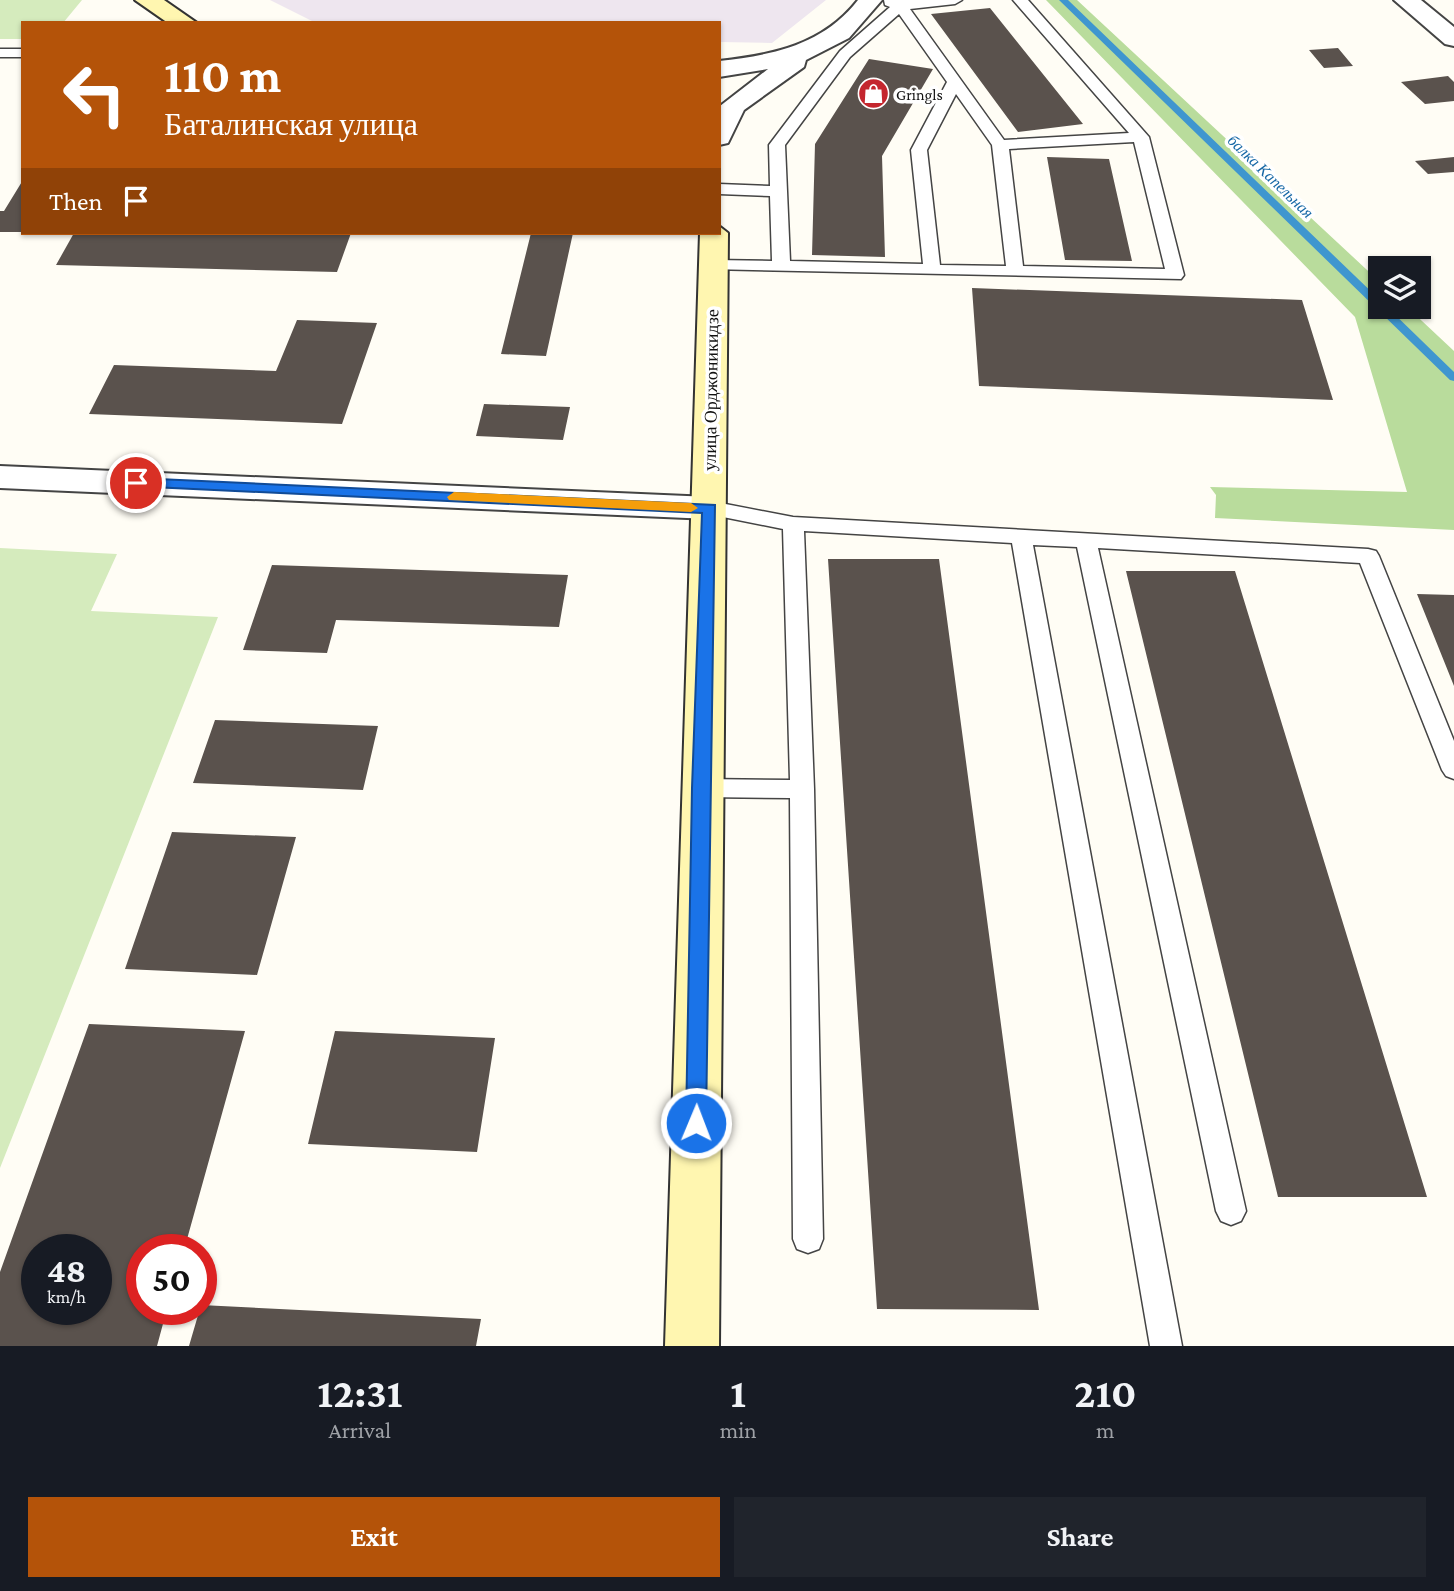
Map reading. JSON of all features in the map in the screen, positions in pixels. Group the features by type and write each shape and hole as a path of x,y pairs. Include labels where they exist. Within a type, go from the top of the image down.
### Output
{"main road":[{"path":"147,0 183,21"},
{"name":"улица Орджоникидзе","path":"692,1346 701,788 710,508 714,249"}],"street":[{"path":"721,133 733,106 839,33 870,0"},
{"path":"1406,0 1454,39"},
{"path":"721,69 807,53"},
{"path":"0,477 710,508"}],"lane":[{"path":"884,0 900,6 955,0"},
{"path":"714,249 781,266 1175,275 1141,137 1020,0"},
{"path":"900,6 953,84 1000,145 1016,271"},
{"path":"781,266 777,145 845,54 900,6"},
{"path":"0,53 21,54"},
{"path":"932,269 919,150 953,84"},
{"path":"1000,145 1141,137"},
{"path":"721,189 779,191"},
{"path":"710,508 793,524 1368,556 1454,770"},
{"path":"793,524 802,789 808,1238"},
{"path":"1021,537 1166,1346"},
{"path":"1086,540 1231,1212"},
{"path":"701,788 802,789"}],"shaded area":[{"path":"270,0 826,0 772,43 721,42 721,21 312,21"}],"green space":[{"path":"0,0 82,0 65,21 21,21 21,39 0,39"},
{"path":"1046,0 1077,0 1368,271 1368,319 1420,319 1454,351 1454,530 1215,518 1216,495 1210,487 1407,492 1355,317"},
{"path":"0,548 117,554 91,611 218,617 0,1168"}],"building":[{"path":"990,8 1083,124 1018,132 931,14"},
{"path":"1338,48 1353,66 1324,68 1309,50"},
{"path":"869,59 933,69 882,156 885,257 812,255 815,144"},
{"path":"1448,76 1454,82 1454,101 1425,104 1401,82"},
{"path":"1047,157 1109,159 1132,261 1065,260"},
{"path":"1454,157 1454,172 1428,174 1415,161"},
{"path":"21,183 21,232 0,232 0,211 4,211"},
{"path":"73,235 350,235 337,272 56,265"},
{"path":"531,235 573,235 546,356 501,354"},
{"path":"972,288 1302,300 1333,400 979,386"},
{"path":"297,320 377,323 342,424 89,414 114,365 276,371"},
{"path":"484,404 570,407 563,440 476,436"},
{"path":"828,559 939,559 1039,1310 877,1309"},
{"path":"272,565 568,575 559,627 336,620 327,653 243,650"},
{"path":"1126,571 1235,571 1427,1197 1278,1197"},
{"path":"1417,594 1454,595 1454,686"},
{"path":"215,720 378,726 363,790 193,783"},
{"path":"172,832 296,837 257,975 125,969"},
{"path":"89,1024 245,1031 188,1234 126,1234 126,1325 163,1325 157,1346 0,1346 0,1272"},
{"path":"335,1031 495,1038 477,1152 308,1144"},
{"path":"217,1306 481,1319 476,1346 189,1346 195,1325 217,1325"}],"waterway":[{"name":"балка Капельная","path":"1063,0 1454,378"}],"slow traffic":[{"path":"454,497 691,508"}],"place":[{"name":"Gringls","path":"873,94"}],"route":[{"path":"136,483 710,508 701,788 696,1123"}]}
